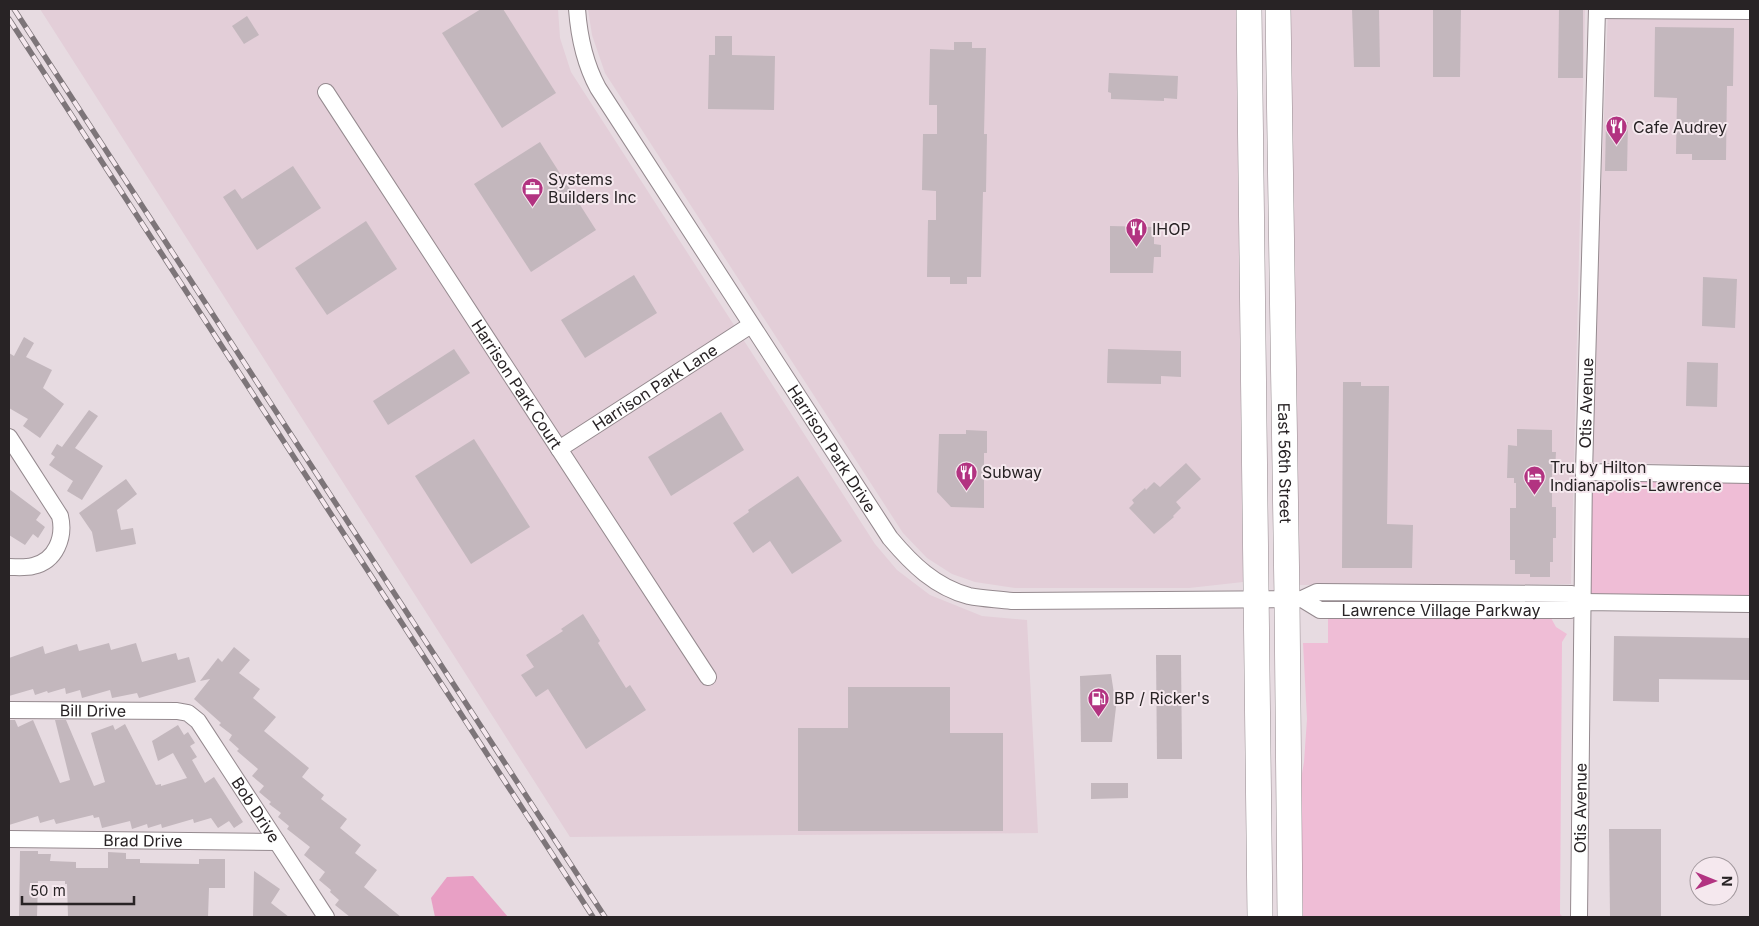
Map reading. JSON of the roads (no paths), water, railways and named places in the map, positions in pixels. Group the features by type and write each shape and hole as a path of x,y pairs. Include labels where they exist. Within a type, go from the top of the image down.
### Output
{"main road":[{"name":"East 56th Street","path":"1278,9 1281,276 1280,599 1290,917"},
{"name":"East 56th Street","path":"1249,12 1250,161 1280,599 1259,794 1260,917"},
{"path":"1249,12 1258,24 1263,38 1264,92 1269,97 1279,98"},
{"path":"1250,161 1260,166 1263,170 1266,189 1267,240 1272,263 1281,276"},
{"path":"1259,794 1273,917"}],"street":[{"name":"Harrison Park Drive","path":"577,9 587,64 598,88 890,538 922,572 932,580 970,596 1012,601 1280,599"},
{"path":"1597,9 1750,11"},
{"name":"Otis Avenue","path":"1579,917 1584,472 1597,9"},
{"name":"Harrison Park Court","path":"326,92 708,677"},
{"name":"Harrison Park Lane","path":"559,449 751,325"},
{"path":"9,437 60,516 62,526 59,544 46,560 32,566 9,567"},
{"path":"1584,472 1750,475"},
{"name":"Lawrence Village Parkway","path":"1280,599 1320,610 1570,610 1582,602 1750,604"},
{"name":"Bill Drive","path":"9,710 178,711"},
{"name":"Bob Drive","path":"178,711 188,713 198,721 326,917"},
{"name":"Brad Drive","path":"9,839 277,842"}],"railway":[{"path":"14,9 605,917"},
{"path":"9,19 593,917"}],"place":[{"name":"Cafe Audrey","path":"1617,146"},
{"name":"Systems Builders Inc","path":"532,207"},
{"name":"IHOP","path":"1136,248"},
{"name":"Subway","path":"966,491"},
{"name":"Tru by Hilton Indianapolis-Lawrence","path":"1534,495"},
{"name":"BP / Ricker's","path":"1098,717"}]}
